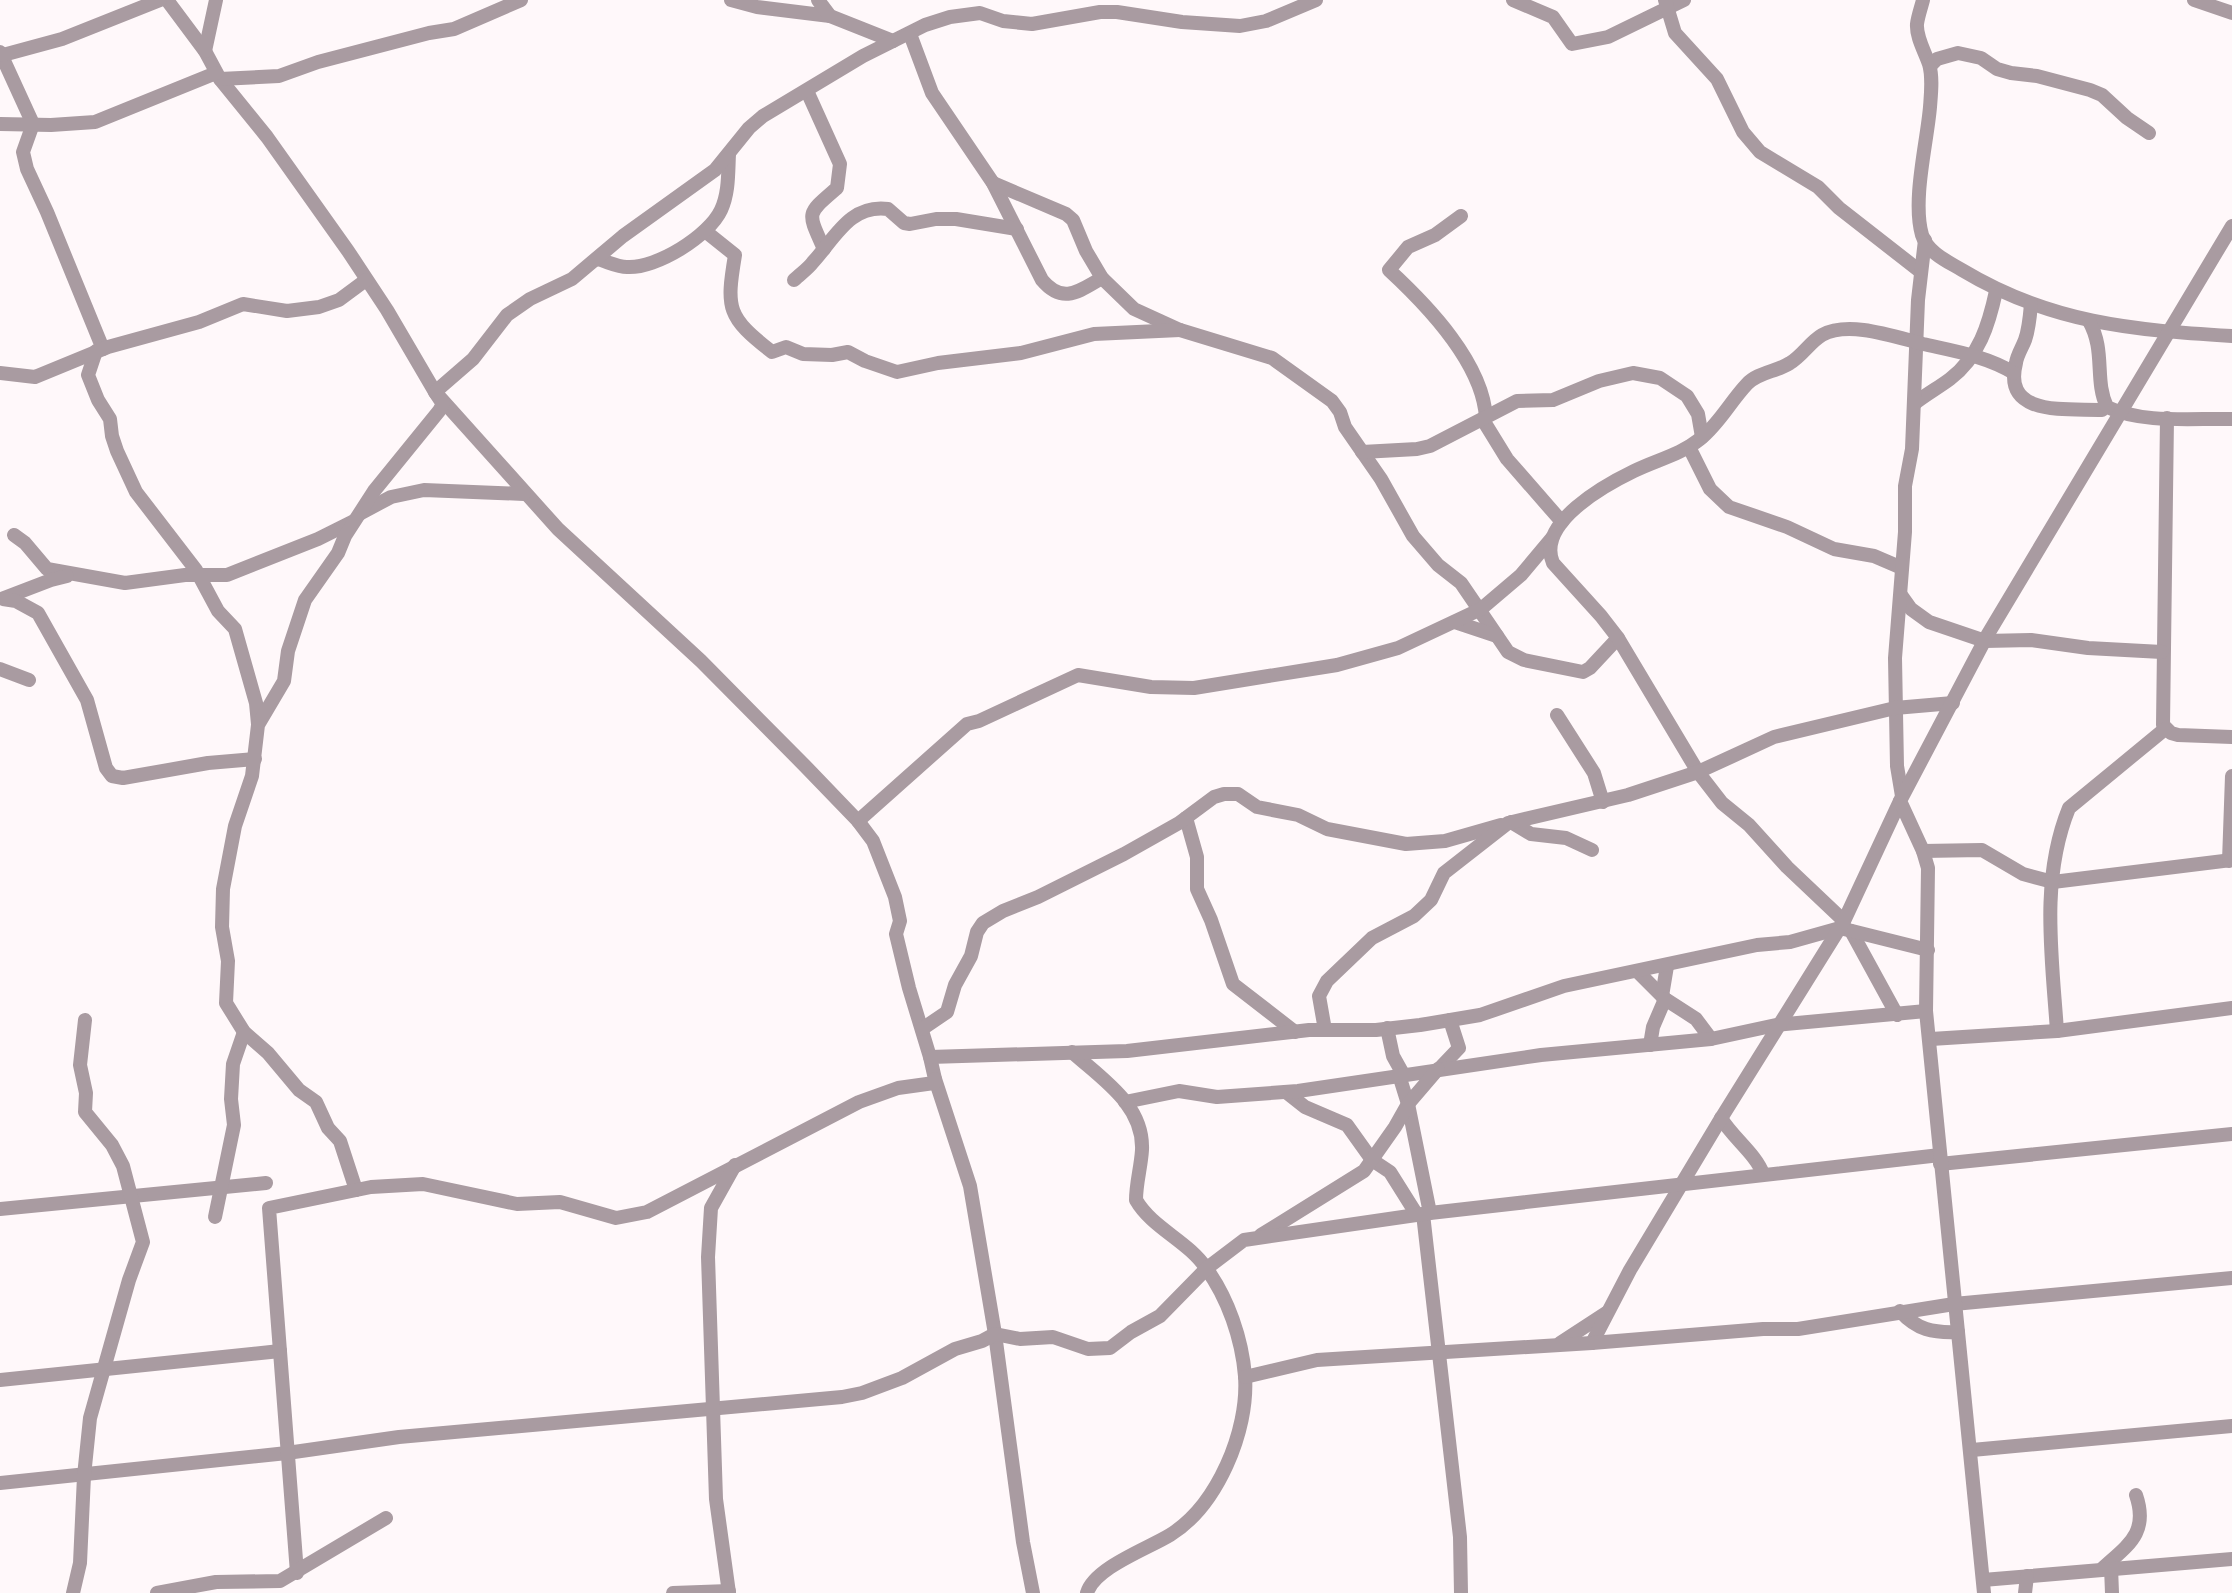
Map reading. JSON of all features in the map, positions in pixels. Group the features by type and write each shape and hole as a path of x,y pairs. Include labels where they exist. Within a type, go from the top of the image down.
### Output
{"street":[{"path":"160,0 62,39 1,53 33,124 23,152 27,169 99,350 88,375 90,384 110,419 112,436 136,492 199,574 218,611 235,629 253,691 258,725 255,759 235,826 222,907 228,973 225,999 244,1032 268,1053 299,1090 316,1102 328,1128 340,1141 356,1190"},
{"path":"167,0 205,51 218,76 267,137 366,280 443,404 356,517 338,553 305,600 288,651 284,681 258,725"},
{"path":"205,51 216,0"},
{"path":"0,124 95,122 218,76 279,76 318,62 454,29 521,0"},
{"path":"731,0 757,7 830,16 893,41"},
{"path":"818,0 830,16"},
{"path":"435,392 473,359 507,315 530,299 572,279 715,170 749,128 807,91 925,25 979,6 1003,21 1032,24 1100,12 1240,26 1256,24 1285,6 1316,0"},
{"path":"1513,0 1553,17 1572,44 1608,37 1666,4 1684,0"},
{"path":"1923,0 1916,27 1930,66 1930,109 1921,173 1921,222 1925,240 1895,658 1897,766 1901,799 1928,868 1926,1011 1984,1586 2027,1576 2232,1559"},
{"path":"2194,0 2232,13"},
{"path":"1666,4 1675,33 1717,79 1743,132 1760,152 1818,187 1839,208 1921,272"},
{"path":"910,34 932,93 993,183 1049,289 1057,294 1075,293 1102,278"},
{"path":"1930,66 1937,59 1958,53 1981,58 1997,69 2011,73 2037,76 2090,90 2102,95 2149,133"},
{"path":"807,91 840,164 837,188 813,208 810,218 824,249"},
{"path":"597,259 627,267 650,264 678,250 705,231 721,211 727,194 729,154"},
{"path":"993,183 1066,214 1073,220 1102,278 1134,309 1180,330 1272,358 1332,401 1413,536 1438,565 1461,583 1508,652 1524,660 1583,672 1618,638"},
{"path":"794,280 847,220 866,210 888,209 904,223 910,224 956,219 1017,229"},
{"path":"1461,216 1435,235 1408,247 1389,270 1440,323 1471,368 1485,401 1484,419 1507,459 1562,522"},
{"path":"1592,1343 1776,1025 1845,926 1901,799 1985,641 2232,226"},
{"path":"705,231 735,255 729,291 731,310 751,335 772,352 786,347 803,354 848,352 897,372 938,363 1021,353 1094,334 1180,330"},
{"path":"1925,240 1933,252 1996,291 2031,304 2089,321 2167,332 2232,336"},
{"path":"0,373 35,377 99,350 164,329 199,322 243,304 287,311 319,307 339,300 366,280"},
{"path":"1914,404 1952,378 1973,356 1991,313 1996,291"},
{"path":"2031,304 2027,337 2014,373 2017,389 2030,404 2042,408 2102,410"},
{"path":"2089,321 2098,337 2105,403 2121,413 2167,418 2232,419"},
{"path":"858,821 967,724 1075,676 1092,676 1151,687 1194,688 1337,665 1398,648 1481,609 1521,575 1562,522 1586,501 1634,471 1689,447 1702,437 1747,383 1789,364 1822,334 1885,332 1973,356 2014,373"},
{"path":"1362,452 1430,446 1517,401 1553,400 1599,381 1633,373 1660,378 1682,392 1698,414 1702,437"},
{"path":"435,392 524,494 612,581 701,661 858,821 882,860 895,897 900,921 896,934 909,988 970,1186 1033,1593"},
{"path":"2167,418 2162,719 2165,729 2178,735 2232,737"},
{"path":"1689,447 1710,489 1729,507 1787,527 1834,549 1874,556 1902,568"},
{"path":"14,535 47,569 73,575 125,583 199,574 227,575 305,545 391,497 424,490 524,494"},
{"path":"1552,538 1551,559 1618,638 1698,772 1722,803 1749,825 1845,926 1897,1015"},
{"path":"2,599 73,575"},
{"path":"1901,595 1911,609 1929,622 1985,641 2031,640 2088,648 2162,652"},
{"path":"2,599 16,601 38,613 87,700 106,768 112,776 123,778 208,763 255,759"},
{"path":"1455,622 1497,636"},
{"path":"0,669 29,680"},
{"path":"922,1029 947,1012 954,988 971,956 983,923 1124,854 1186,818 1206,801 1224,794 1238,794 1257,807 1298,815 1334,831 1406,844 1445,841 1603,802 1698,772 1774,737 1895,708 1953,703"},
{"path":"1557,715 1594,773 1603,802"},
{"path":"2057,1031 2049,902 2059,836 2069,808 2165,729"},
{"path":"1923,851 1982,850 2023,874 2053,882 2230,860 2232,776"},
{"path":"1186,818 1197,857 1197,889 1233,984 1295,1032"},
{"path":"1510,823 1531,834 1566,838 1592,850"},
{"path":"1325,1030 1319,996 1327,981 1376,934 1414,916 1431,900 1444,873 1510,823"},
{"path":"930,1057 1127,1051 1295,1032 1387,1028 1472,1017 1564,986 1757,945 1790,942 1845,926 1928,950"},
{"path":"1650,1045 1664,998 1667,966"},
{"path":"1638,972 1664,998 1696,1019 1711,1039"},
{"path":"1931,1039 2057,1031 2232,1008"},
{"path":"1125,1102 1179,1091 1217,1097 1286,1092 1439,1069 1711,1039 1776,1025 1926,1011"},
{"path":"1258,1238 1350,1181 1372,1160 1408,1104 1457,1052 1472,1017"},
{"path":"73,1593 80,1563 90,1418 129,1280 143,1249 142,1232 119,1157 85,1112 86,1093 80,1065 85,1020"},
{"path":"1450,1020 1459,1046"},
{"path":"1387,1028 1408,1104 1423,1214 1460,1537 1461,1593"},
{"path":"215,1217 234,1125 231,1099 233,1064 244,1032"},
{"path":"1072,1052 1136,1116 1142,1147 1136,1200 1144,1211 1173,1234 1207,1268 1233,1321 1245,1377 1236,1439 1206,1503 1174,1533 1095,1578 1087,1593"},
{"path":"297,1573 269,1208 356,1190 423,1184 517,1204 560,1202 616,1218 647,1212 859,1102 898,1088 934,1083 935,1079"},
{"path":"1286,1092 1305,1107 1347,1125 1372,1160 1390,1172 1423,1214"},
{"path":"1721,1118 1741,1146 1755,1159 1763,1174"},
{"path":"0,1483 287,1453 399,1437 862,1393 902,1378 955,1349 995,1334 1020,1339 1053,1337 1088,1349 1110,1348 1160,1316 1207,1268 1244,1240 1684,1182 2232,1134"},
{"path":"673,1593 729,1592 716,1499 708,1257 711,1208 735,1164"},
{"path":"0,1209 266,1183"},
{"path":"1245,1377 1317,1360 1798,1329 1954,1304 2232,1278"},
{"path":"1557,1345 1608,1311"},
{"path":"1900,1311 1919,1328 1930,1332 1958,1332"},
{"path":"0,1380 280,1351"},
{"path":"1972,1450 2232,1426"},
{"path":"2107,1568 2137,1535 2140,1516 2136,1495"},
{"path":"157,1593 216,1582 283,1587 297,1573 343,1542 386,1518"},
{"path":"2107,1568 2112,1593"},
{"path":"2025,1593 2027,1576"}]}
